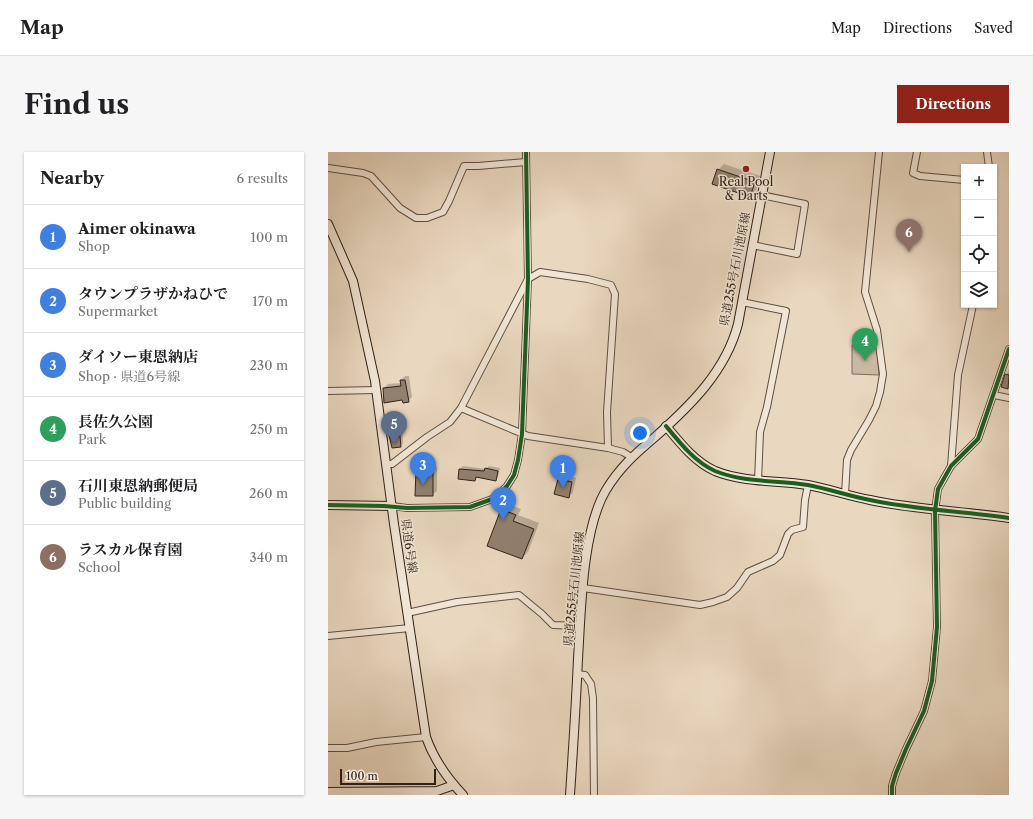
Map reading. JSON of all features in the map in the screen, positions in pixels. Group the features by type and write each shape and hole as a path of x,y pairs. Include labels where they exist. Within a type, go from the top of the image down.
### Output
{"main road":[{"name":"県道255号石川池原線","path":"570,795 583,588 593,524 599,504 612,480 631,457 666,426 704,388 720,364 735,335 770,152"},
{"name":"県道6号線","path":"328,224 356,294 376,390 426,737 437,762 463,795"},
{"path":"666,426 678,441 696,458 710,468 740,479 782,481 808,485 870,500 935,510 1009,518"},
{"path":"328,506 392,506"},
{"path":"328,792 437,791 454,785"}],"street":[{"path":"392,506 407,508 470,507 495,498 507,486 514,475 522,434 528,279 526,152"},
{"path":"846,494 847,460 851,450 876,406 883,374 877,330 865,292 879,152"},
{"path":"917,152 913,173 920,176 961,180"},
{"path":"987,152 989,164"},
{"path":"328,168 363,173 371,176 400,208 416,218 427,218 443,212 464,166 526,162"},
{"path":"752,245 796,254 805,204 761,196"},
{"path":"386,464 392,464 427,437 450,422 462,408 528,279 540,272 611,285 615,294 607,412 608,448"},
{"path":"742,302 786,311 767,407 760,432 758,480"},
{"path":"952,466 958,375 972,308"},
{"path":"892,795 892,786 896,772 924,712 932,680 937,627 935,510 938,489 952,466 978,439 1009,349"},
{"path":"328,391 376,390"},
{"path":"994,395 1009,398"},
{"path":"462,408 528,436 608,448 623,452 631,457"},
{"path":"583,588 700,605 727,597 737,588 748,572 773,561 780,555 788,534 792,530 803,527 805,500 808,485"},
{"path":"407,612 457,602 518,595 553,625 580,626"},
{"path":"328,636 410,628"},
{"path":"577,674 584,675 591,684 593,698 594,795"},
{"path":"328,748 347,748 376,742 426,737"}],"shaded area":[{"path":"876,340 879,375 852,374 852,345 858,345"}],"building":[{"path":"717,169 755,182 750,197 712,184"},
{"path":"1005,374 1009,375 1008,389 1001,387"},
{"path":"400,380 405,380 409,402 403,403 402,400 384,403 383,388 401,386"},
{"path":"389,426 399,426 401,447 392,448 389,435"},
{"path":"485,468 498,471 496,481 476,477 475,481 458,479 459,469 484,471"},
{"path":"416,470 433,471 433,496 415,496"},
{"path":"558,479 572,482 569,498 554,494"},
{"path":"501,509 516,515 513,521 534,529 522,559 487,546"}],"cycle path":[{"path":"328,505 407,508 470,507 495,498 507,486 514,475 522,434 528,279 526,152"},
{"path":"892,795 892,786 896,773 924,711 932,681 937,627 935,511 938,489 951,466 978,439 1009,349"},
{"path":"666,426 688,452 701,463 726,475 738,478 808,485 862,498 905,506 1009,518"}],"place":[{"name":"Real Pool & Darts","path":"746,169"},
{"name":"ラスカル保育園","path":"909,252"},
{"name":"長佐久公園","path":"865,361"},
{"name":"石川東恩納郵便局","path":"394,444"},
{"name":"ダイソー東恩納店","path":"423,485"},
{"name":"Aimer okinawa","path":"563,488"},
{"name":"タウンプラザかねひで","path":"503,520"}]}
